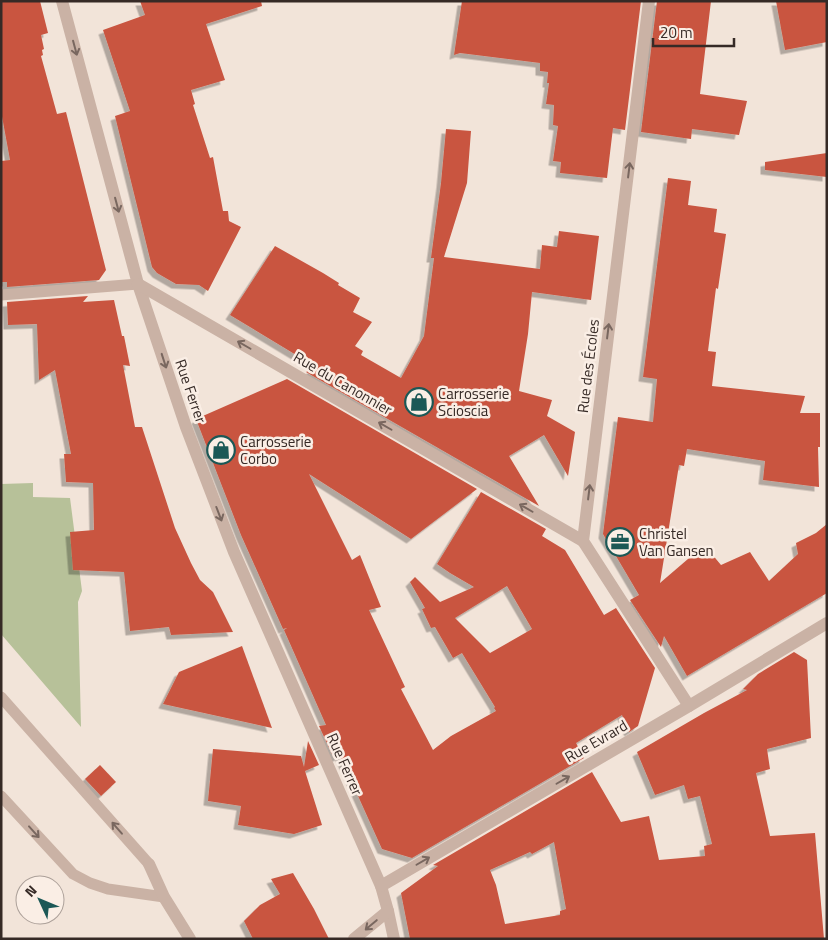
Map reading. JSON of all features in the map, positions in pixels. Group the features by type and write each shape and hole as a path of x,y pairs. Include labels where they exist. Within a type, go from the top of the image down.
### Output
{"street":[{"name":"Rue Ferrer","path":"62,1 138,284 186,427 234,552 381,886 394,939"},
{"name":"Rue des Écoles","path":"584,540 649,1"},
{"name":"Rue du Canonnier","path":"138,284 584,540"},
{"path":"584,540 689,706"},
{"name":"Rue Evrard","path":"381,886 827,623"},
{"path":"149,864 164,897 190,939"},
{"path":"354,939 388,911"}],"lane":[{"path":"1,295 138,284"},
{"path":"1,697 149,864"},
{"path":"1,796 73,874 108,890 164,897"}],"green space":[{"path":"33,483 33,497 70,498 82,591 78,602 81,727 1,634 1,484"}],"building":[{"path":"1,1 40,1 48,33 41,35 44,49 41,56 57,114 66,112 106,270 99,280 7,287 7,282 1,282 1,161 10,160 1,111"},
{"path":"140,1 261,1 262,6 206,24 225,80 191,90 195,104 193,105 210,158 213,157 223,211 228,211 229,221 241,227 208,291 199,285 176,284 157,273 152,267 115,116 130,111 103,30 145,15"},
{"path":"462,1 641,1 625,130 613,128 607,178 560,173 561,162 553,161 558,126 553,125 554,105 546,104 549,83 547,83 548,72 540,71 540,63 460,53 454,55"},
{"path":"657,1 711,1 700,94 747,101 739,135 692,129 691,139 641,132"},
{"path":"776,1 827,1 827,42 785,50"},
{"path":"446,129 471,131 467,183 444,257 540,269 542,245 557,247 559,231 599,236 591,300 532,292 528,334 519,391 552,400 547,416 575,432 568,476 544,435 509,456 539,506 306,372 316,367 230,315 275,246 323,273 339,283 338,285 360,298 353,312 372,322 355,346 363,351 361,355 401,378 424,336 434,258 431,258"},
{"path":"827,153 827,177 765,170 765,162"},
{"path":"668,178 691,181 688,205 717,209 714,232 726,234 718,289 716,288 708,351 716,352 712,386 805,396 800,413 820,413 820,447 818,447 819,487 763,480 765,461 687,449 684,466 679,465 660,583 702,547 708,555 711,553 721,565 750,552 769,581 798,554 796,543 816,533 827,524 827,593 687,676 664,636 661,647 630,600 639,595 603,534 618,417 653,422 657,379 643,377"},
{"path":"88,296 83,302 114,300 130,366 123,365 135,427 142,427 175,528 191,563 200,580 213,592 233,632 171,635 169,627 130,631 124,572 73,570 70,532 94,530 93,483 66,482 64,454 71,454 55,370 39,380 37,324 8,325 7,302"},
{"path":"287,379 477,489 411,539 309,474 352,560 360,555 381,607 369,610 405,687 401,689 433,750 451,736 496,711 462,653 453,658 435,627 431,628 422,609 425,608 410,582 415,577 440,602 474,587 437,564 481,492 546,529 542,536 565,550 604,615 616,608 655,668 638,726 629,732 622,715 576,743 584,758 412,858 382,849 340,756 334,758 319,726 326,725 284,630 287,628 283,629 241,535 196,419","holes":["507,586 532,629 490,653 455,618"]},
{"path":"242,646 272,728 163,704 179,672"},
{"path":"794,652 807,660 811,738 767,749 770,769 756,773 770,836 815,833 824,939 410,939 401,893 438,866 433,865 592,772 621,822 649,816 659,860 705,856 704,846 712,844 700,796 688,799 684,785 655,795 637,752 747,690 743,689 758,674","holes":["554,842 566,909 560,911 560,915 505,924 496,885 490,870 530,852 532,854"]},
{"path":"308,741 319,765 305,771 322,825 294,834 238,825 241,806 208,801 213,749 301,756 304,767"},
{"path":"100,765 116,782 101,796 85,779"},
{"path":"293,873 329,939 253,939 244,921 260,905 280,894 271,879"}],"place":[{"name":"Carrosserie Scioscia","path":"419,402"},
{"name":"Carrosserie Corbo","path":"221,450"},
{"name":"Christel Van Gansen","path":"620,542"}]}
